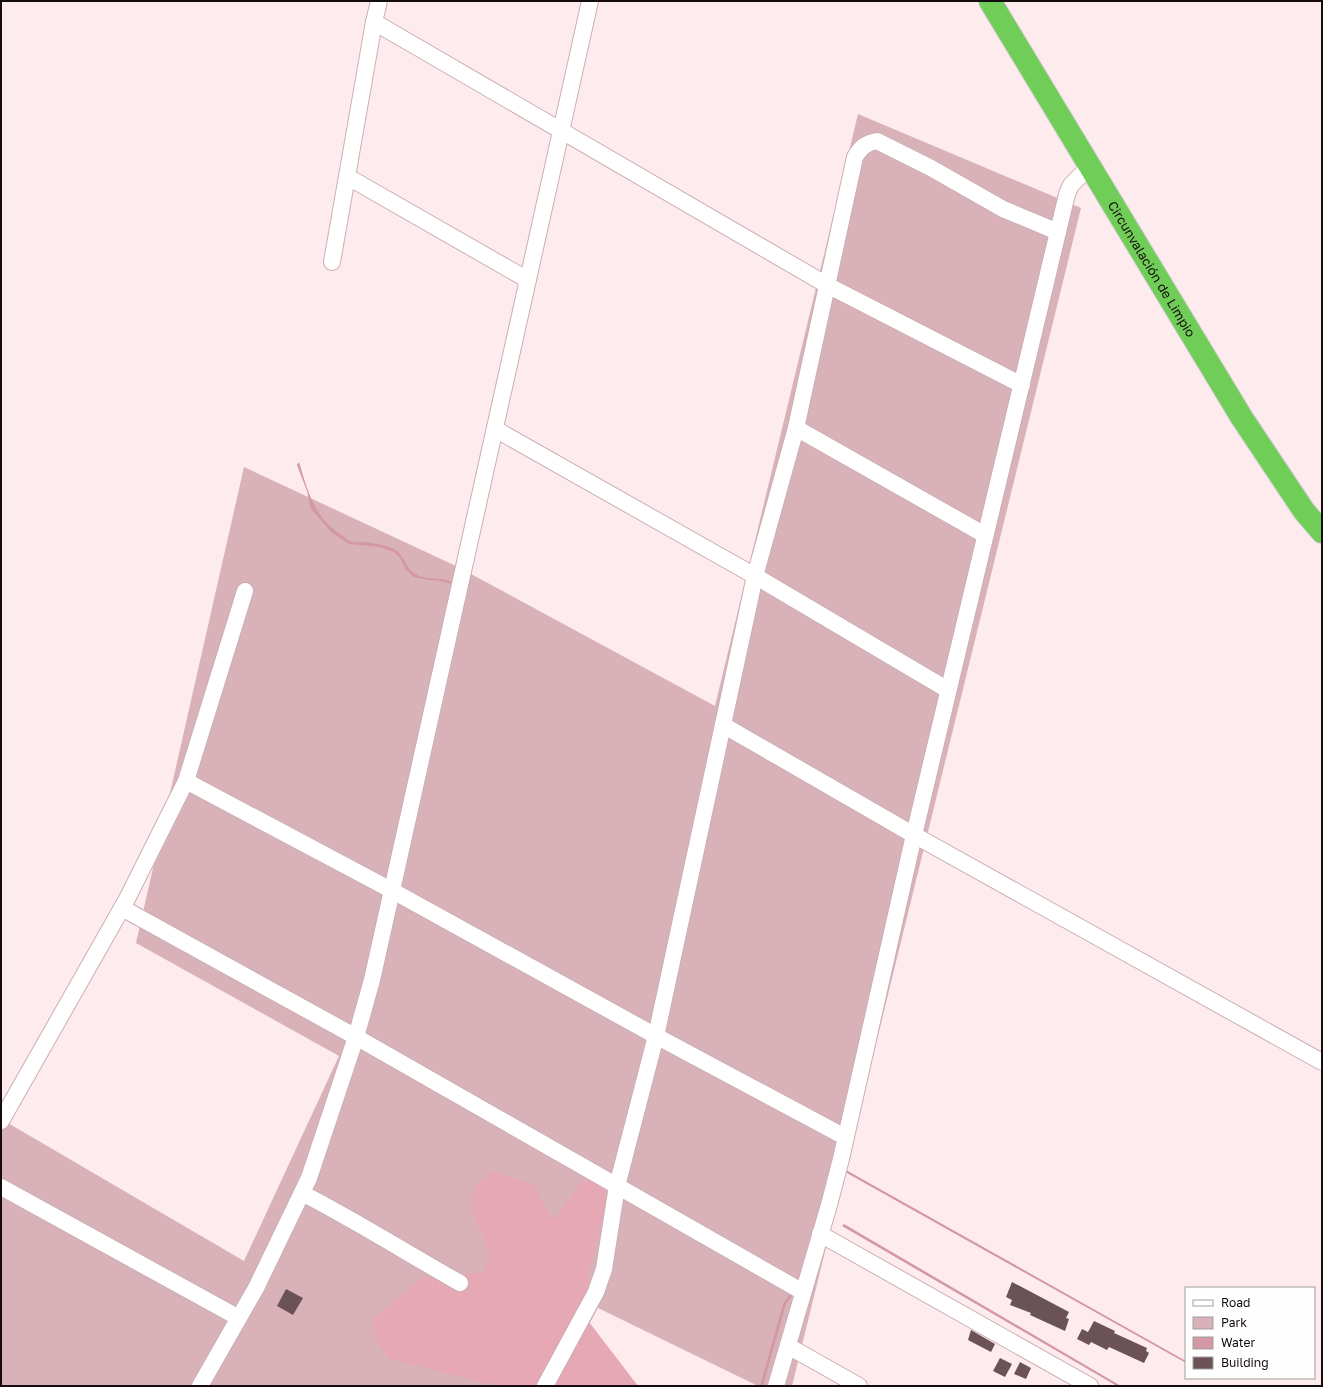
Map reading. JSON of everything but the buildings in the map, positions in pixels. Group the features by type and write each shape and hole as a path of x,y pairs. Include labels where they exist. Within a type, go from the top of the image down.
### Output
{"highway":[{"name":"Circunvalación de Limpio","path":"990,1 1242,418 1304,512 1322,532"}],"street":[{"path":"332,262 379,1"},
{"path":"200,1386 256,1288 309,1178 356,1037 372,980 590,1"},
{"path":"374,22 827,285 1022,385"},
{"path":"545,1386 596,1292 604,1269 617,1186 656,1036 755,576 796,428 855,157 860,148 868,143 877,141 1003,209 1058,232"},
{"path":"776,1386 831,1197 948,690 1069,189 1076,179 1090,166"},
{"path":"348,177 528,280"},
{"path":"796,428 985,535"},
{"path":"495,429 755,576 948,690"},
{"path":"1,1121 122,908 186,781 245,591"},
{"path":"723,725 914,835 1322,1062"},
{"path":"186,781 392,890 656,1036 845,1138"},
{"path":"122,908 356,1037 803,1292"},
{"path":"1,1187 239,1318"},
{"path":"302,1193 344,1215 384,1240 460,1283"},
{"path":"820,1234 1090,1386"},
{"path":"788,1346 859,1386"}],"green space":[{"path":"858,114 1081,208 792,1386 758,1386 598,1308 555,1386 1,1386 1,1119 244,1261 339,1056 136,943 244,467 458,567 715,706"}],"shaded area":[{"path":"490,1171 532,1183 554,1220 581,1182 603,1176 603,1187 605,1191 604,1210 588,1277 586,1318 638,1386 496,1386 390,1359 375,1341 374,1318 421,1278 485,1272 489,1250 470,1210 474,1187"}],"water":[{"path":"299,462 309,494 314,504 325,521 333,529 352,542 372,543 392,548 402,556 408,567 414,573 423,577 447,580 452,582 451,584 414,577 406,570 400,558 394,552 379,547 349,544 332,533 311,509 307,491 297,465"},
{"path":"846,1170 1185,1360 1185,1362 845,1172"},
{"path":"844,1224 1121,1386 1117,1386 842,1226"},
{"path":"790,1294 792,1296 786,1304 763,1386 760,1386 783,1304"}]}
